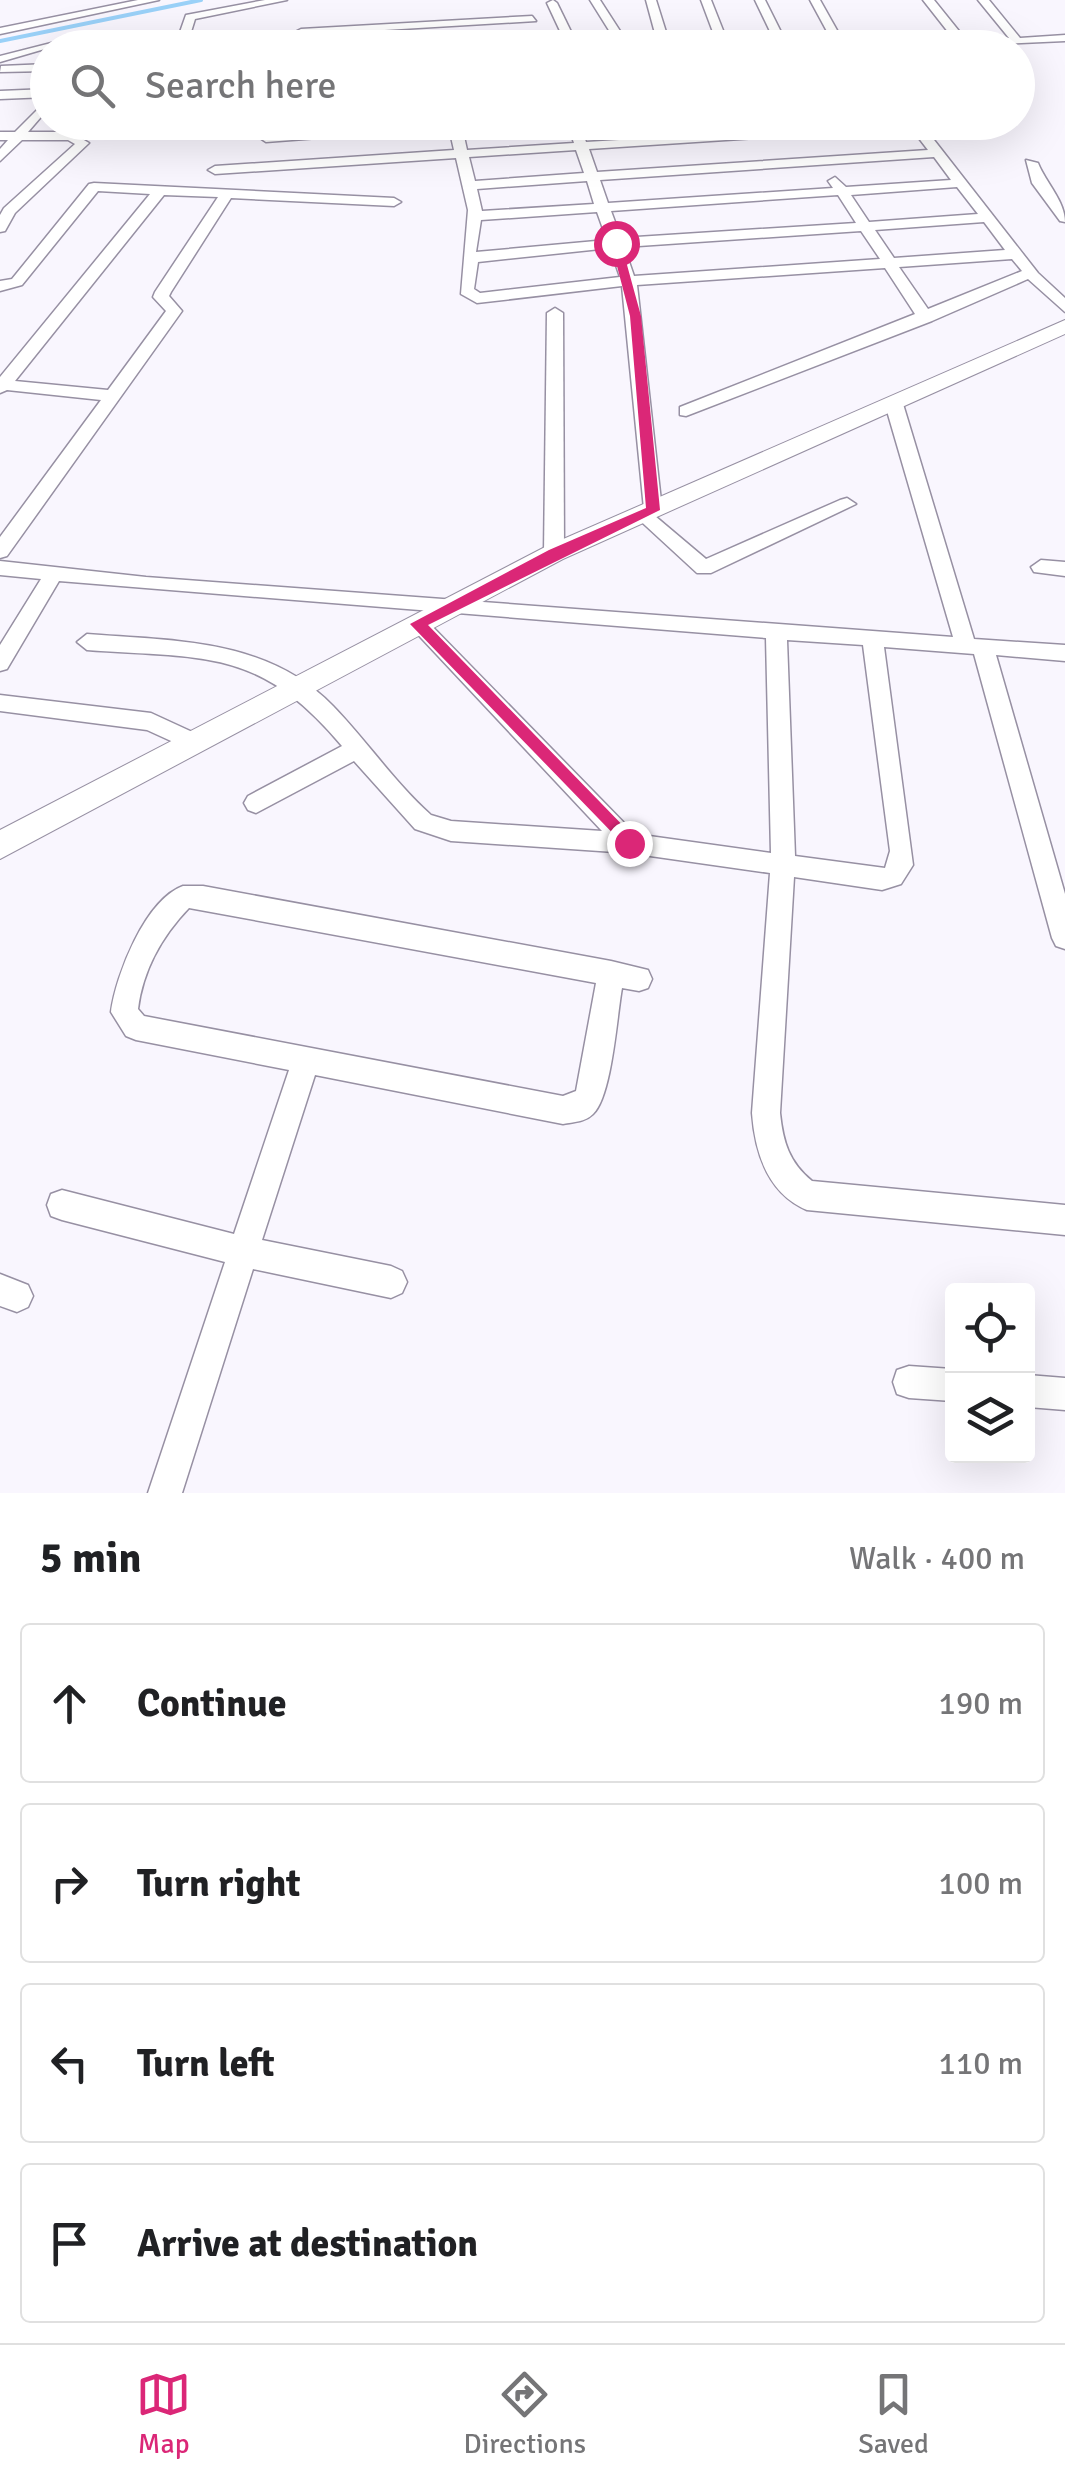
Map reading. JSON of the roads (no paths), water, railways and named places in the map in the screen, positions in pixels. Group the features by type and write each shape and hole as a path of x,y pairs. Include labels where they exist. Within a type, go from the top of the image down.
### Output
{"street":[{"path":"0,31 154,0"},
{"path":"186,30 190,18 282,0"},
{"path":"523,0 538,30"},
{"path":"596,0 615,30"},
{"path":"650,0 660,30"},
{"path":"706,0 718,30"},
{"path":"760,0 775,30"},
{"path":"814,0 832,30"},
{"path":"928,0 952,30"},
{"path":"983,0 1008,30"},
{"path":"552,3 565,30"},
{"path":"336,30 532,18"},
{"path":"478,22 480,30"},
{"path":"1035,40 1065,38"},
{"path":"0,59 30,51"},
{"path":"0,70 30,68"},
{"path":"0,83 22,82"},
{"path":"0,95 30,94"},
{"path":"0,109 30,110"},
{"path":"0,157 30,126"},
{"path":"0,136 30,136"},
{"path":"0,228 9,211 84,142 79,140"},
{"path":"457,140 474,216 466,291 472,298 628,282 1016,254"},
{"path":"578,140 628,282 648,512 704,568 847,504"},
{"path":"215,170 642,140"},
{"path":"812,140 926,318"},
{"path":"927,140 1031,273 1065,307"},
{"path":"469,186 937,153"},
{"path":"1031,163 1039,184 1065,218"},
{"path":"474,216 960,184"},
{"path":"0,286 17,282 88,190 101,186 394,202"},
{"path":"1,385 160,191"},
{"path":"0,552 174,311 161,298 163,292 226,194"},
{"path":"472,256 988,218"},
{"path":"686,410 926,318 1031,273"},
{"path":"554,553 555,313"},
{"path":"0,846 554,553 1065,326"},
{"path":"1,385 112,396"},
{"path":"894,404 1065,938"},
{"path":"1041,567 1065,569"},
{"path":"0,568 1065,652"},
{"path":"0,662 54,574"},
{"path":"418,624 629,843"},
{"path":"776,629 782,864 766,1113 769,1151 786,1181 807,1195 1065,1220"},
{"path":"88,642 235,657 299,686 423,822 451,830 629,843 882,879 892,877 901,865 872,636"},
{"path":"0,703 152,722 194,742"},
{"path":"256,804 355,750"},
{"path":"610,973 589,1097 580,1107 563,1110 136,1027 124,1012 126,989 166,912 183,897 202,896 640,978"},
{"path":"166,1493 305,1062"},
{"path":"62,1205 241,1251 391,1282"},
{"path":"909,1382 945,1385"},
{"path":"1035,1392 1065,1394"}],"waterway":[{"path":"54,30 201,0"},
{"path":"0,41 30,35"}]}
